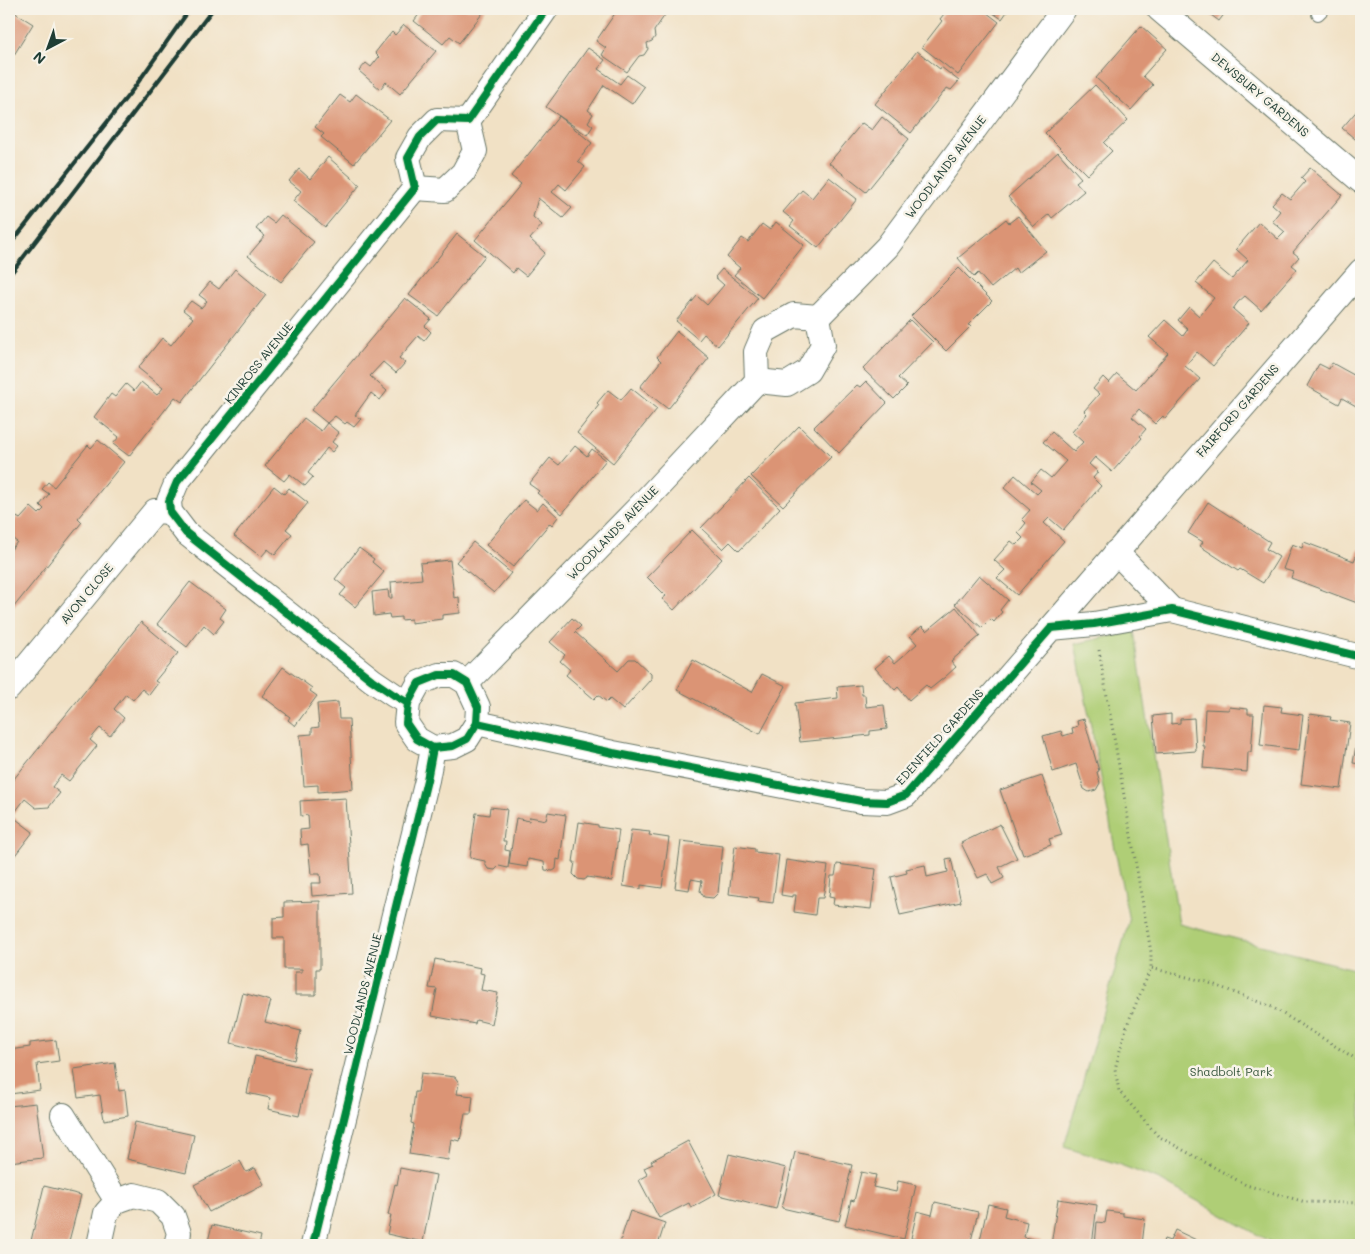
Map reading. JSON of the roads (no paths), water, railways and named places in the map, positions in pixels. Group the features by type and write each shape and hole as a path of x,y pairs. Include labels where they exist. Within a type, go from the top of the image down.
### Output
{"street":[{"path":"468,121 437,120 420,137 408,158 415,188 445,190 463,173 474,150 468,121 546,9"},
{"name":"WOODLANDS AVENUE","path":"818,316 887,247 1064,9"},
{"name":"DEWSBURY GARDENS","path":"1159,9 1361,181"},
{"name":"KINROSS AVENUE","path":"170,512 169,501 177,482 415,188"},
{"name":"FAIRFORD GARDENS","path":"1051,628 1361,270"},
{"path":"794,315 818,316 823,345 808,371 787,384 757,381 756,352 766,331 794,315"},
{"name":"WOODLANDS AVENUE","path":"467,683 641,505 757,381"},
{"name":"AVON CLOSE","path":"9,688 155,511 170,512"},
{"path":"170,512 186,533 372,680 408,703"},
{"path":"1116,552 1172,610"},
{"path":"1051,628 1094,624 1172,610 1361,657"},
{"name":"EDENFIELD GARDENS","path":"477,724 861,801 887,802 906,795 1051,628"},
{"path":"439,675 454,675 467,683 478,707 477,724 467,739 453,746 433,748 417,739 406,723 408,703 419,683 439,675"},
{"name":"WOODLANDS AVENUE","path":"313,1245 427,780 433,748"},
{"path":"63,1115 117,1201"},
{"path":"99,1245 106,1213 117,1201 134,1195 158,1201 173,1216 179,1233 176,1245"}],"railway":[{"path":"9,246 134,88 190,9"},
{"path":"9,276 213,9"}],"park label":[{"name":"Shadbolt Park","path":"1231,1072"}]}
